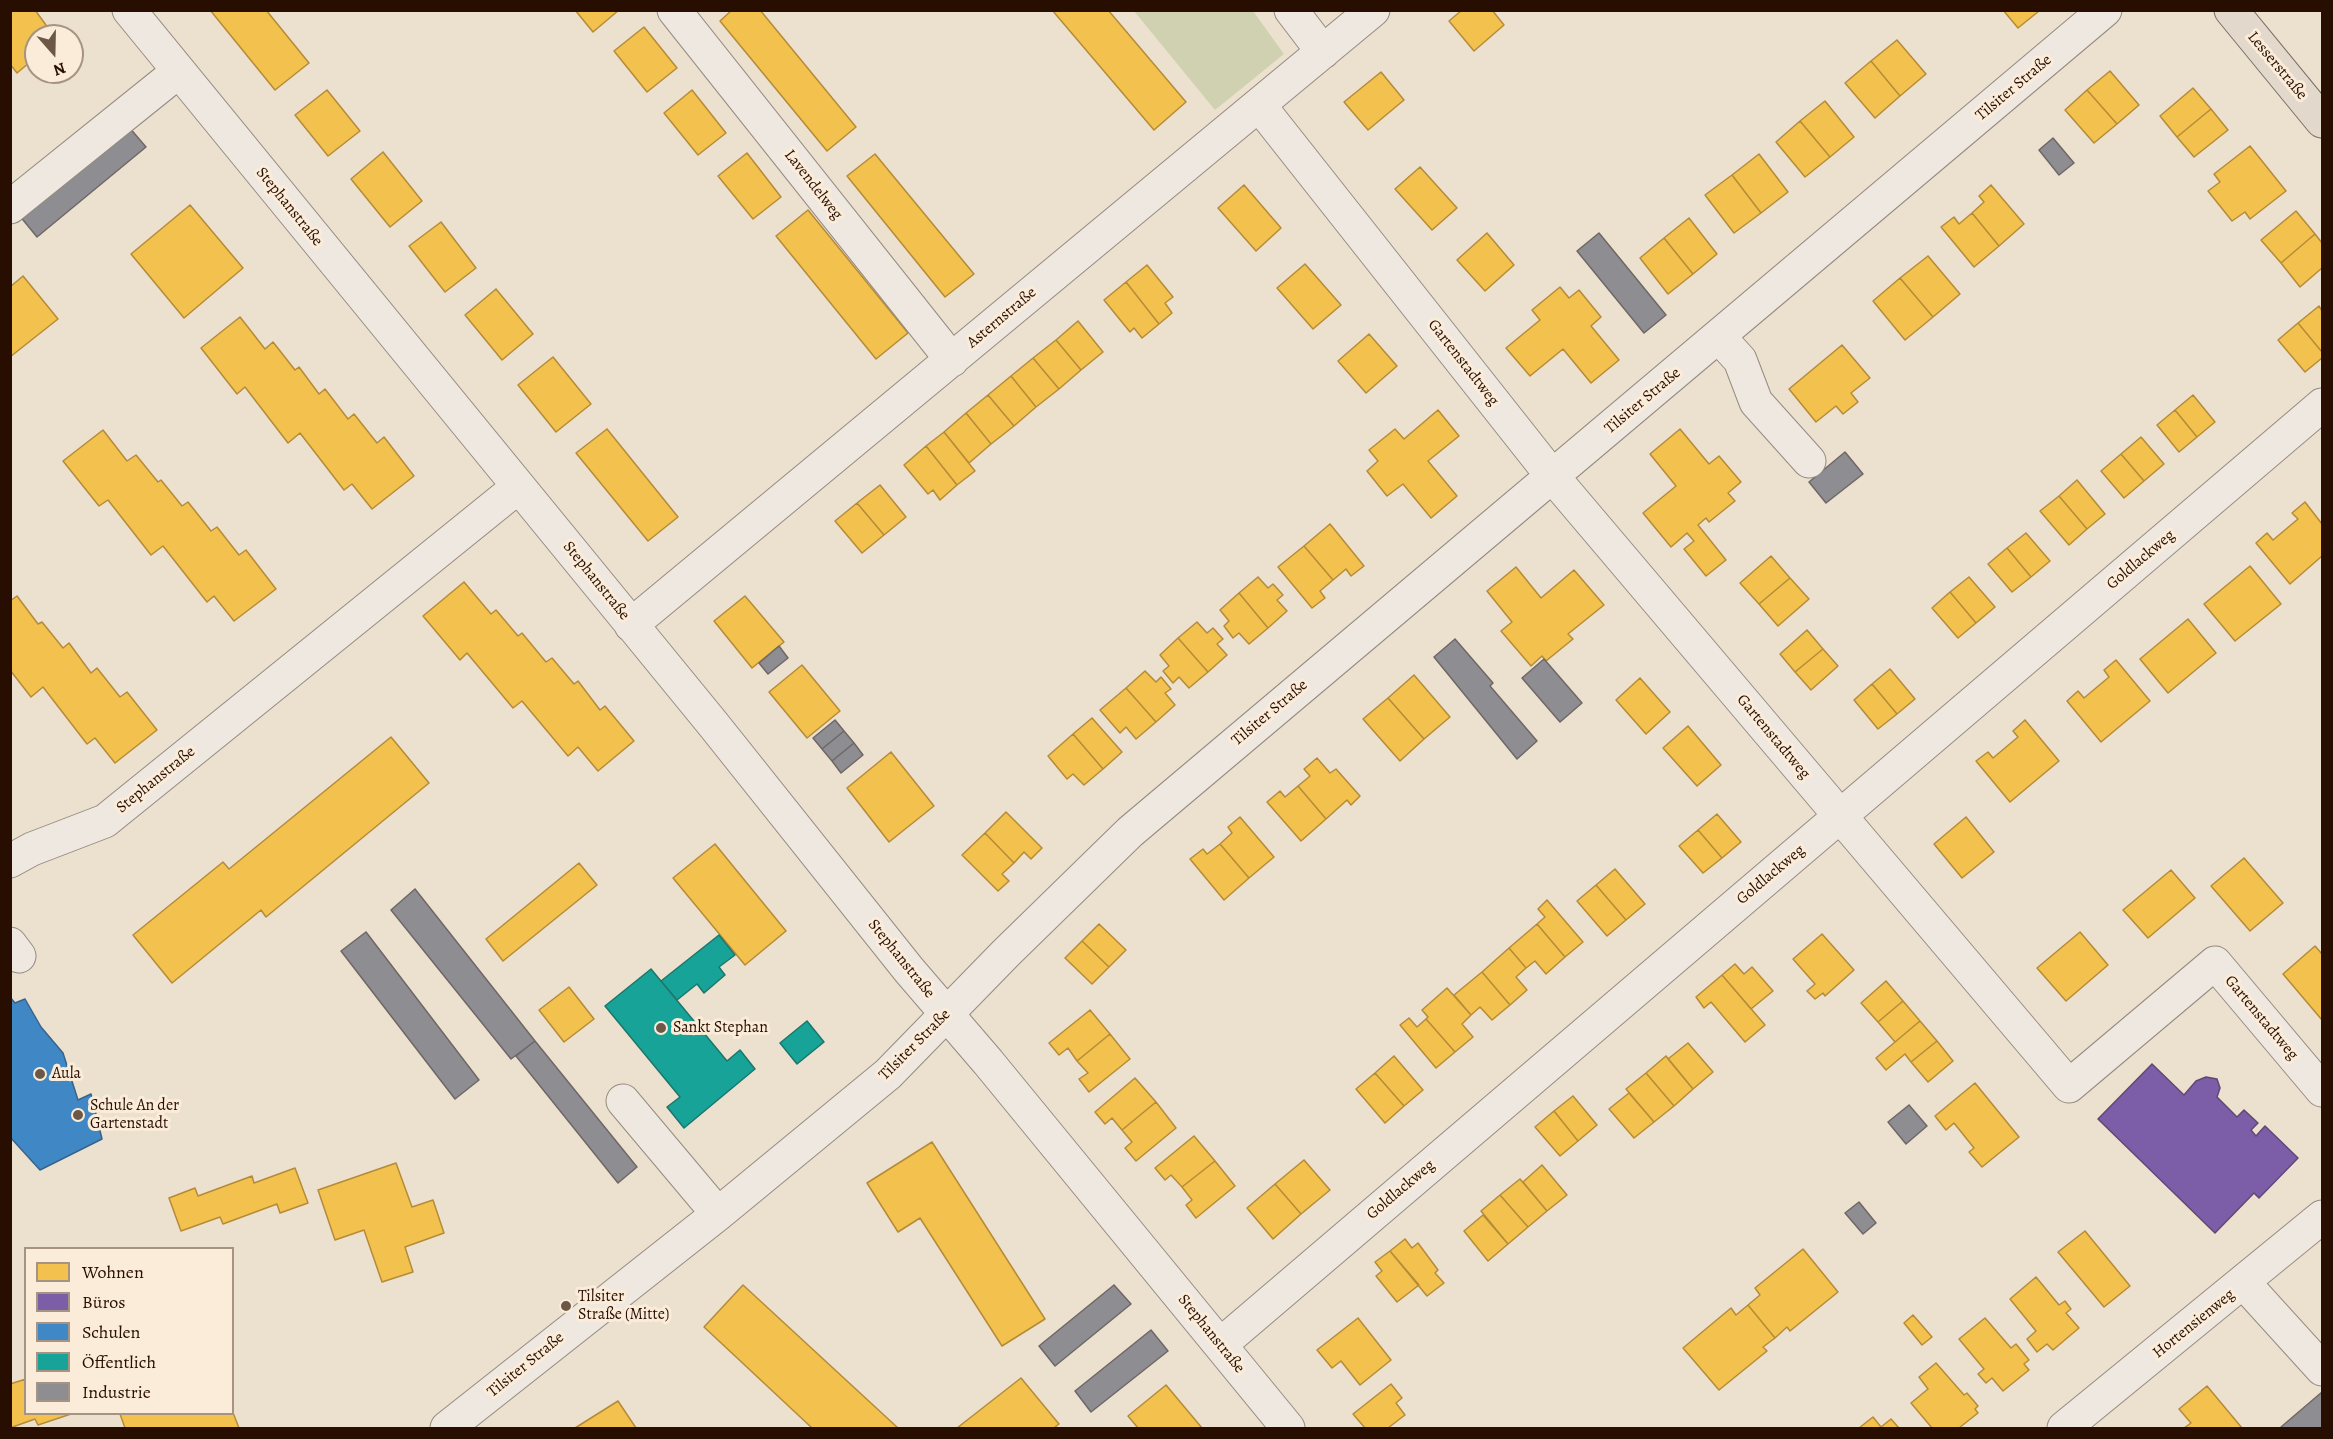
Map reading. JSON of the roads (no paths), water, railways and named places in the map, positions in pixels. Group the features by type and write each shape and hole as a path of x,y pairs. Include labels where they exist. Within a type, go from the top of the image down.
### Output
{"main road":[{"name":"Lesserstraße","path":"2231,10 2322,121"}],"street":[{"name":"Stephanstraße","path":"129,10 946,1013 1288,1428"},
{"path":"1291,10 1323,52"},
{"name":"Asternstraße","path":"631,625 1373,10"},
{"name":"Tilsiter Straße","path":"447,1428 718,1214 888,1074 946,1013 1130,832 2105,10"},
{"name":"Lavendelweg","path":"674,11 952,360"},
{"path":"10,207 179,71"},
{"name":"Gartenstadtweg","path":"1259,105 1553,477 2069,1086 2215,963 2320,1082"},
{"path":"1719,337 1740,360 1756,402 1809,461"},
{"name":"Goldlackweg","path":"1220,1345 2322,405"},
{"name":"Stephanstraße","path":"22,855 105,821 518,487"},
{"path":"623,1101 718,1214"},
{"name":"Hortensienweg","path":"2064,1428 2322,1217"},
{"path":"2244,1283 2322,1369"}],"place":[{"name":"Sankt Stephan","path":"661,1028"},
{"name":"Aula","path":"40,1074"},
{"name":"Schule An der Gartenstadt","path":"78,1115"},
{"name":"Tilsiter Straße (Mitte)","path":"566,1306"}]}
